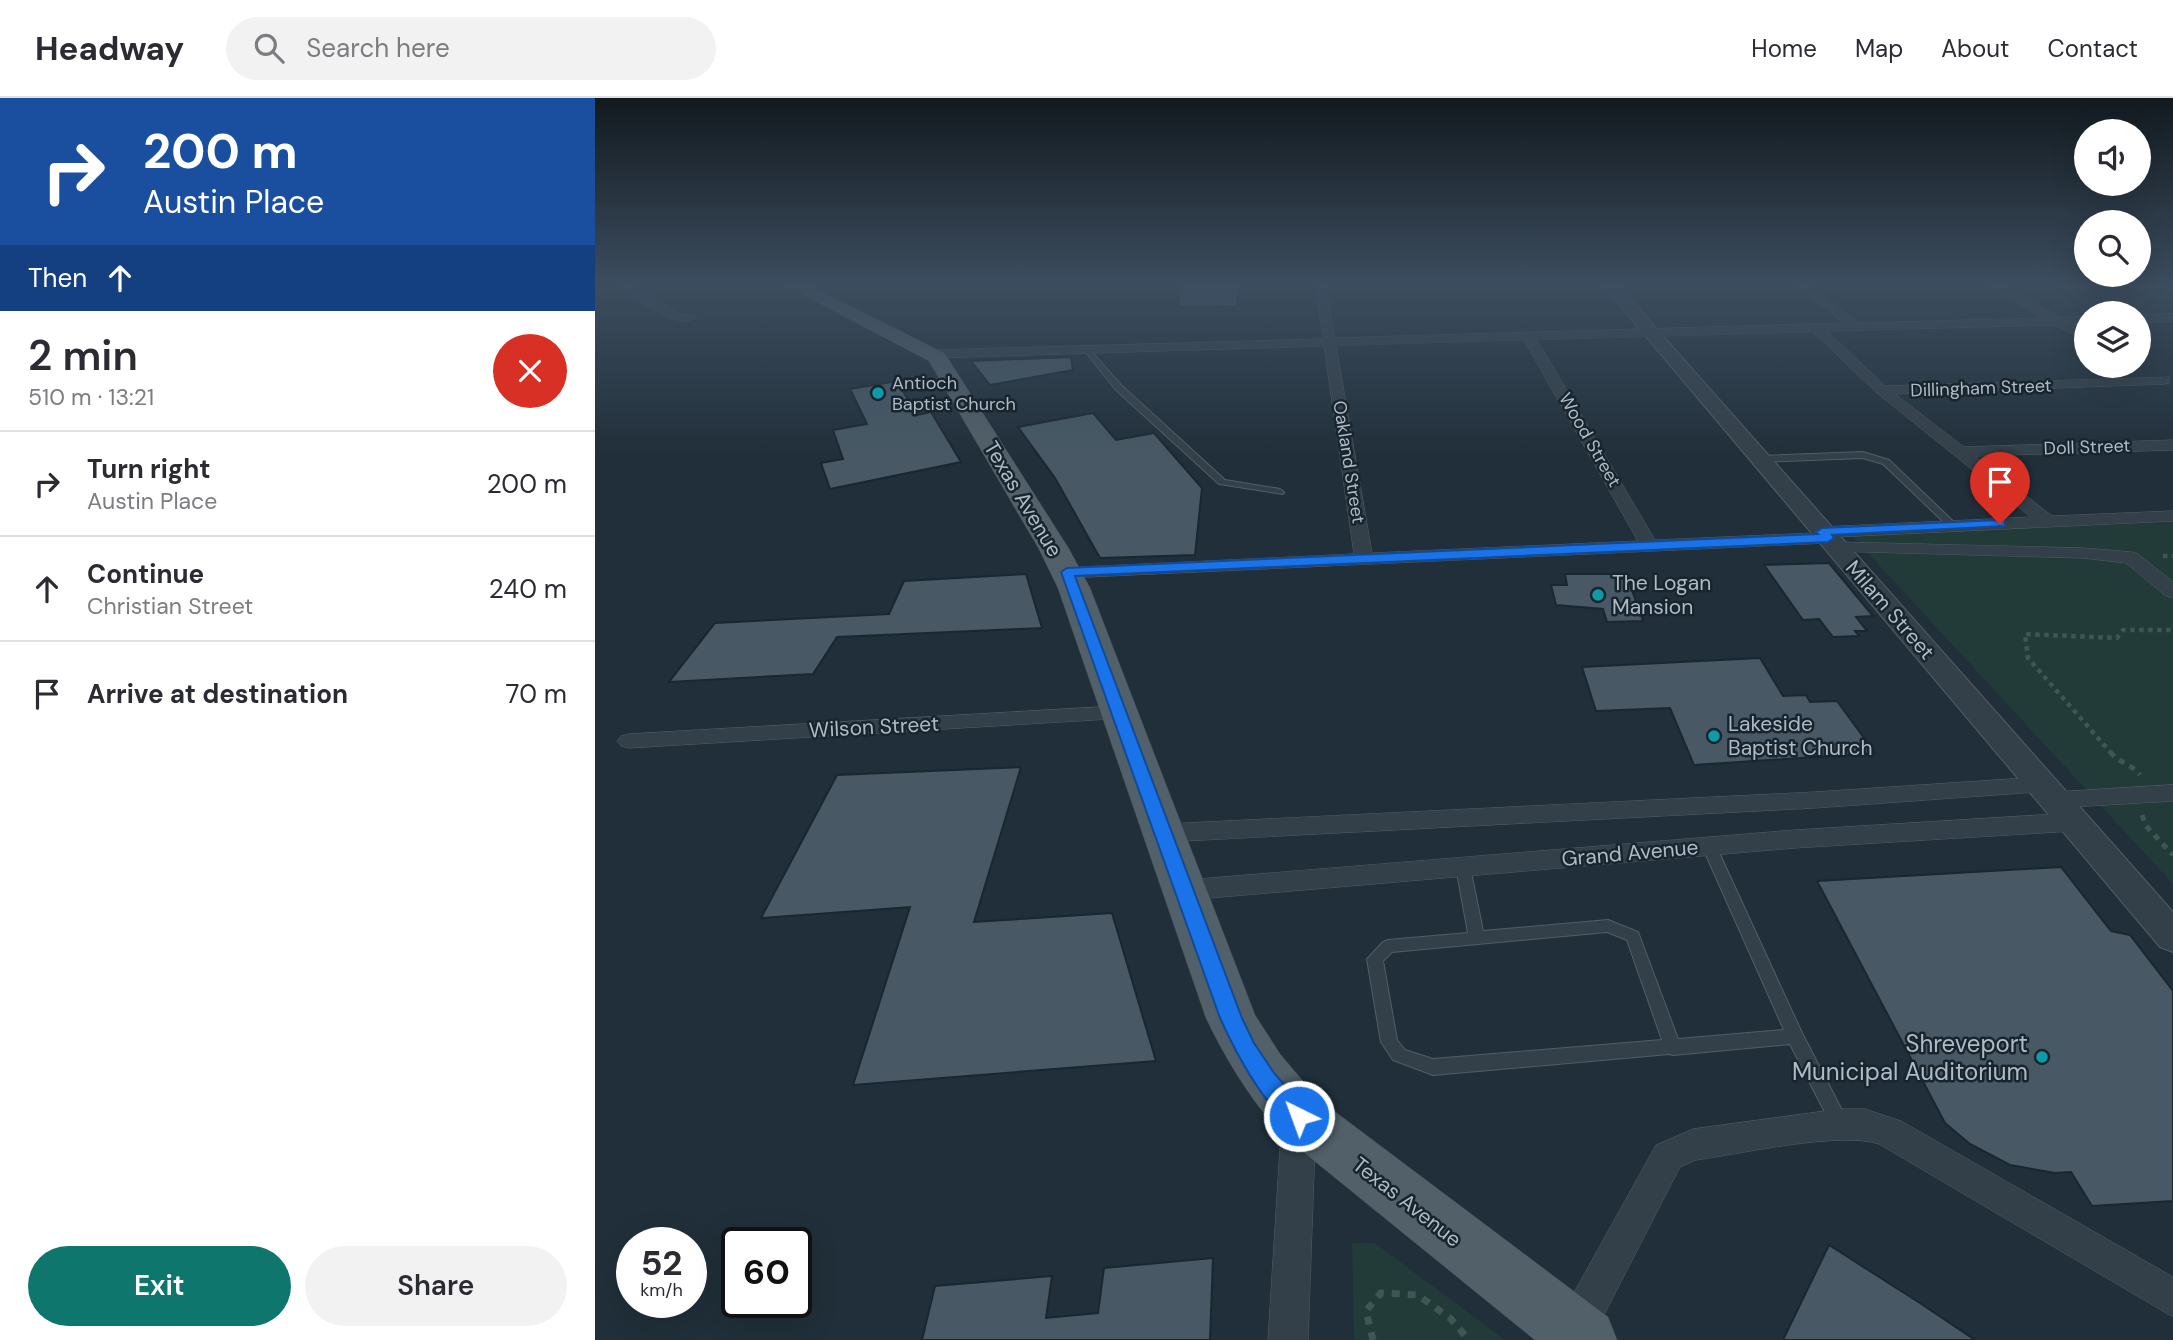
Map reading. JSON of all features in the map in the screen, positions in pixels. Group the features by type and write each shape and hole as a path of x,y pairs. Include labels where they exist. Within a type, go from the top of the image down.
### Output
{"main road":[{"path":"908,341 934,354"},
{"name":"Texas Avenue","path":"934,354 1067,572 1245,1050 1266,1080 1299,1116 1580,1336"}],"street":[{"path":"934,354 1363,341"},
{"name":"Wood Street","path":"1531,341 1649,545"},
{"name":"Milam Street","path":"1658,341 2173,937"},
{"path":"1830,341 1882,390 2048,522"},
{"name":"Oakland Street","path":"1329,342 1364,558"},
{"path":"2151,373 2169,383"},
{"name":"Dillingham Street","path":"1882,390 2169,383"},
{"name":"Doll Street","path":"1959,452 2173,445"},
{"path":"1067,572 1829,539 1953,526 2173,516"},
{"path":"1829,539 2131,558 2173,592"},
{"name":"Wilson Street","path":"629,741 1119,713"},
{"name":"Grand Avenue","path":"1165,833 1815,800 2048,792 2157,800"},
{"name":"Grand Avenue","path":"1186,890 1709,846 2074,822"},
{"path":"1288,1340 1299,1116"},
{"path":"1580,1336 1668,1156 1693,1145 1840,1124 1865,1124 1889,1132 2173,1298"}],"lane":[{"path":"1087,350 1118,387 1222,482 1280,492"},
{"path":"1759,458 1863,456 1886,462 1953,526"},
{"path":"1709,846 1795,1036 1840,1124"},
{"path":"1463,867 1477,938"},
{"path":"1672,1048 1633,936 1608,926 1388,946 1375,959 1389,1042 1399,1055 1433,1067 1672,1048 1795,1036"}],"path":[{"path":"2159,556 2173,556"},
{"path":"2173,630 2123,630 2117,638 2080,638 2039,632 2025,634 2028,658 2117,760 2134,767 2157,800 2147,826 2173,855"},
{"path":"1373,1340 1366,1311 1381,1293 1418,1295 1451,1319 1468,1340"}],"green space":[{"path":"2173,521 2173,884 1852,536"},
{"path":"1352,1243 1375,1243 1505,1340 1354,1340"}],"building":[{"path":"1071,357 1073,370 990,385 971,361"},
{"path":"897,381 917,415 931,412 961,462 830,489 821,463 843,459 833,430 867,424 850,389"},
{"path":"1093,413 1116,440 1154,433 1202,488 1195,555 1100,558 1055,478 1018,427"},
{"path":"1829,563 1873,616 1856,617 1867,631 1855,631 1859,636 1833,637 1819,619 1803,620 1764,565"},
{"path":"1026,574 1042,628 837,637 813,674 669,682 715,623 889,614 904,581"},
{"name":"The Logan Mansion","path":"1565,574 1619,574 1621,579 1628,579 1643,621 1607,622 1603,609 1556,605 1551,585 1567,585"},
{"path":"1760,658 1783,696 1806,695 1810,702 1837,701 1875,753 1694,765 1670,708 1596,711 1582,667"},
{"path":"1021,767 974,922 1112,913 1156,1061 853,1085 910,907 761,918 837,775"},
{"name":"Shreveport Municipal Auditorium","path":"2061,867 2111,931 2130,935 2173,991 2173,1201 2092,1206 2071,1172 2055,1173 2010,1165 1970,1144 1945,1123 1817,881"},
{"path":"1829,1245 1923,1305 1975,1340 1783,1340"},
{"path":"1213,1258 1210,1340 922,1340 935,1286 1052,1276 1046,1318 1098,1313 1104,1268"}],"place":[{"name":"Antioch Baptist Church","path":"878,393"},
{"name":"The Logan Mansion","path":"1598,595"},
{"name":"Lakeside Baptist Church","path":"1714,736"},
{"name":"Shreveport Municipal Auditorium","path":"2042,1057"}],"route":[{"path":"1299,1116 1266,1080 1245,1050 1231,1018 1067,572 1828,538 1822,532 2000,524"}]}
